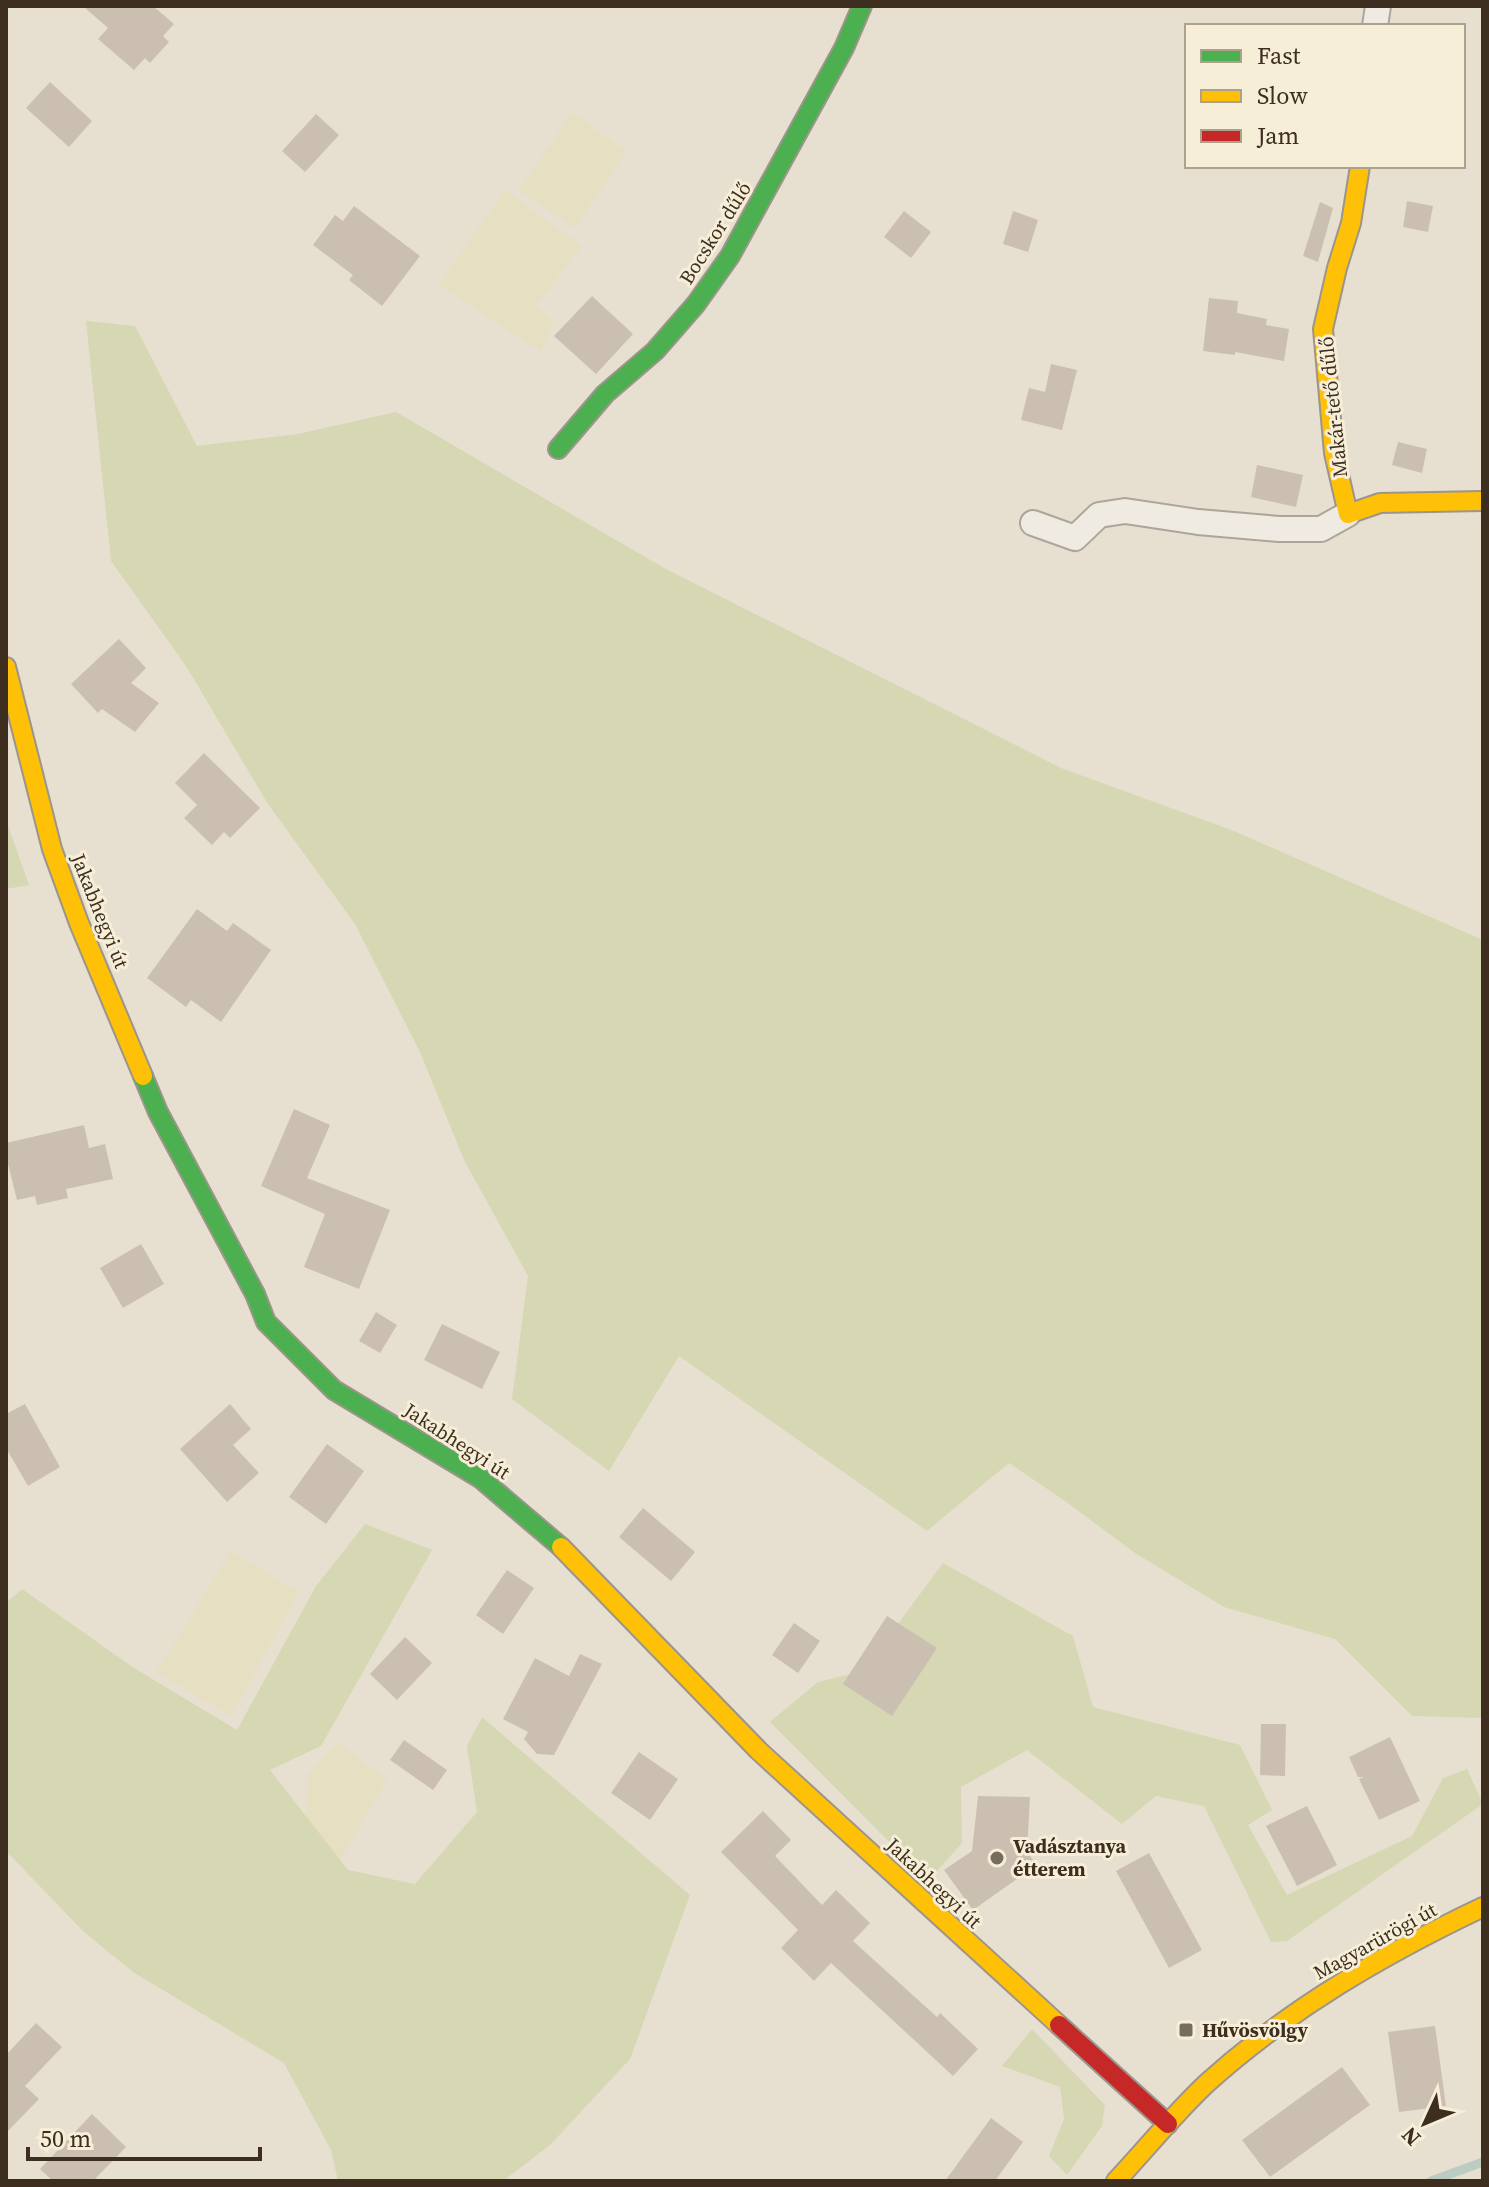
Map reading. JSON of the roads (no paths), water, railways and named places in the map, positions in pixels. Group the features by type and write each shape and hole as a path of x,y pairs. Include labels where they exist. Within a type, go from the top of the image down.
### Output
{"street":[{"name":"Bocskor dűlő","path":"558,449 605,394 655,351 696,304 730,256 837,61 862,6"},
{"name":"Makár-tető dűlő","path":"1348,514 1334,453 1323,329 1351,223 1360,168"},
{"path":"1033,523 1075,538 1099,515 1125,511 1198,522 1321,529 1348,514 1380,503 1483,501"},
{"name":"Jakabhegyi út","path":"6,667 52,849 79,923 158,1112 255,1294 266,1322 334,1390 480,1478 570,1554 759,1751 1168,2124"},
{"name":"Magyarürögi út","path":"1116,2181 1206,2084 1335,1985 1430,1932 1483,1907"}],"waterway":[{"path":"1431,2181 1483,2162"}],"place":[{"name":"Vadásztanya étterem","path":"997,1858"},
{"name":"Hűvösvölgy","path":"1186,2030"}]}
